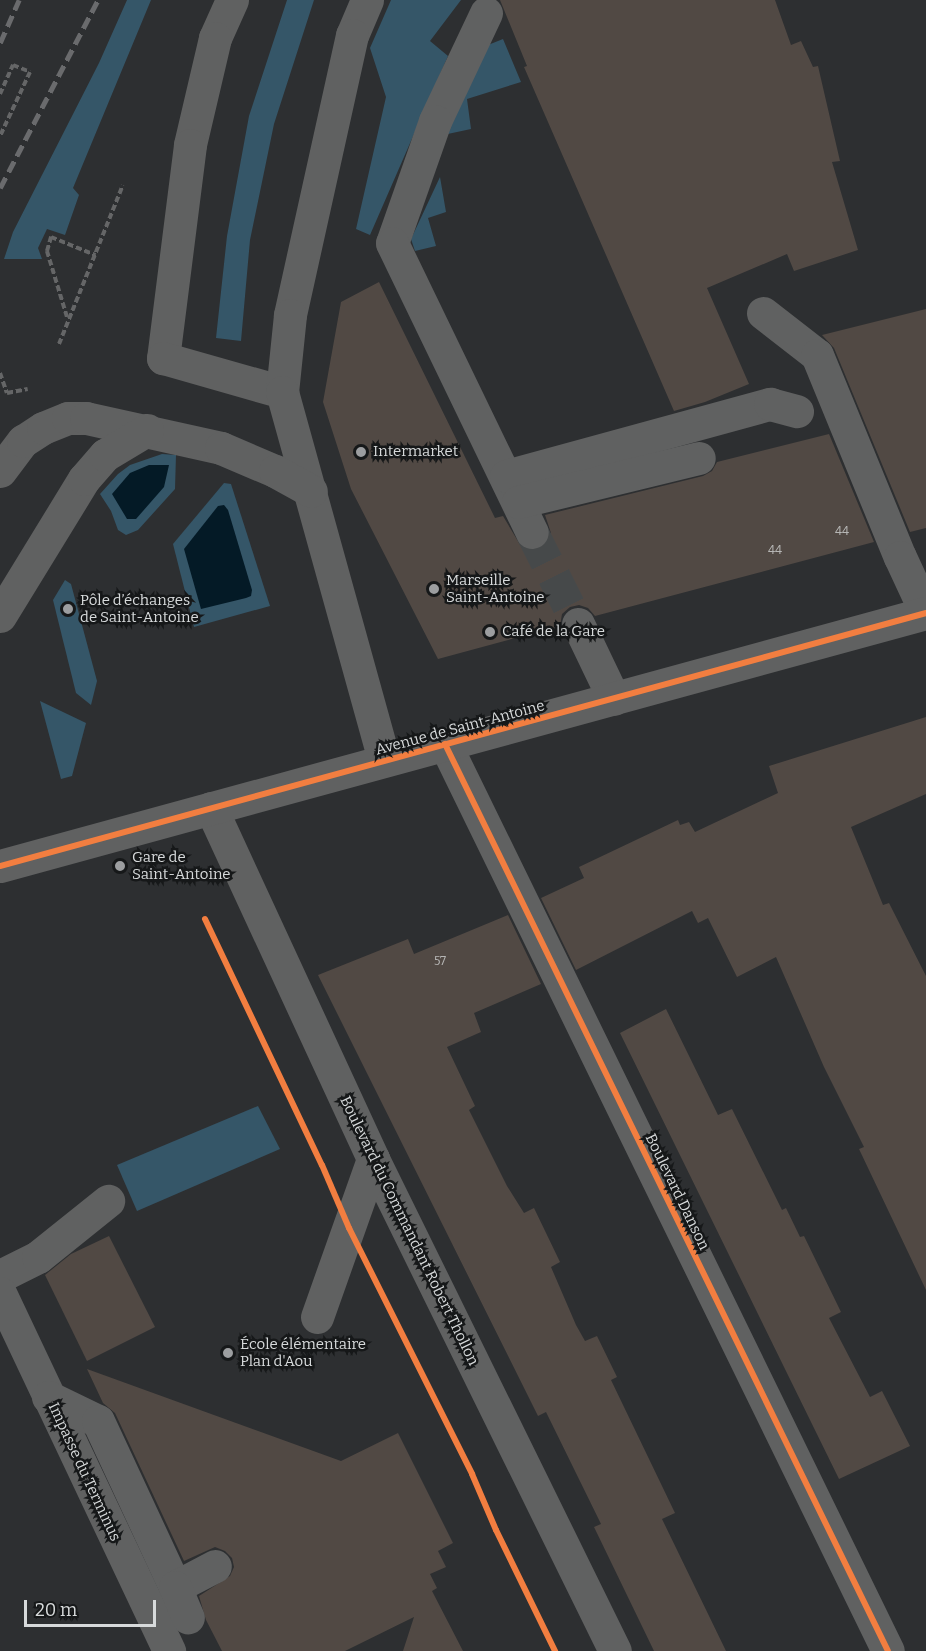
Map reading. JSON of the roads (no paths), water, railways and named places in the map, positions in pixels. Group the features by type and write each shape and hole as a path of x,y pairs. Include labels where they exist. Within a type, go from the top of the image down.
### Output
{"street":[{"path":"232,0 215,38 190,145 163,358 282,392"},
{"path":"367,0 352,35 290,315 282,392 384,760"},
{"path":"486,13 435,121 392,243 532,532"},
{"path":"763,313 817,355 900,557 926,613"},
{"path":"512,489 770,404 797,411"},
{"path":"0,471 23,441 43,428 68,418 86,418 221,448 275,471 311,491"},
{"path":"0,616 84,479 105,455 147,430"},
{"path":"512,489 699,458"},
{"name":"Avenue de Saint-Antoine","path":"0,866 926,613"},
{"path":"578,624 614,699"},
{"name":"Boulevard Danson","path":"445,744 888,1651"},
{"name":"Boulevard du Commandant Robert Thollon","path":"211,808 373,1159 615,1651"},
{"path":"317,1317 373,1159"},
{"path":"0,1276 38,1257 108,1200"},
{"name":"Impasse du Terminus","path":"0,1293 169,1651"},
{"path":"48,1397 98,1421 188,1617"},
{"path":"175,1587 215,1566"}],"tunnel":[{"path":"532,532 578,624"}],"railway":[{"path":"0,43 19,0"},
{"path":"0,188 98,0"}],"place":[{"name":"Intermarket","path":"361,452"},
{"name":"Marseille Saint-Antoine","path":"434,589"},
{"name":"Pôle d’échanges de Saint-Antoine","path":"68,609"},
{"name":"Café de la Gare","path":"490,632"},
{"name":"Gare de Saint-Antoine","path":"120,866"},
{"name":"École élémentaire Plan d'Aou","path":"228,1353"}]}
